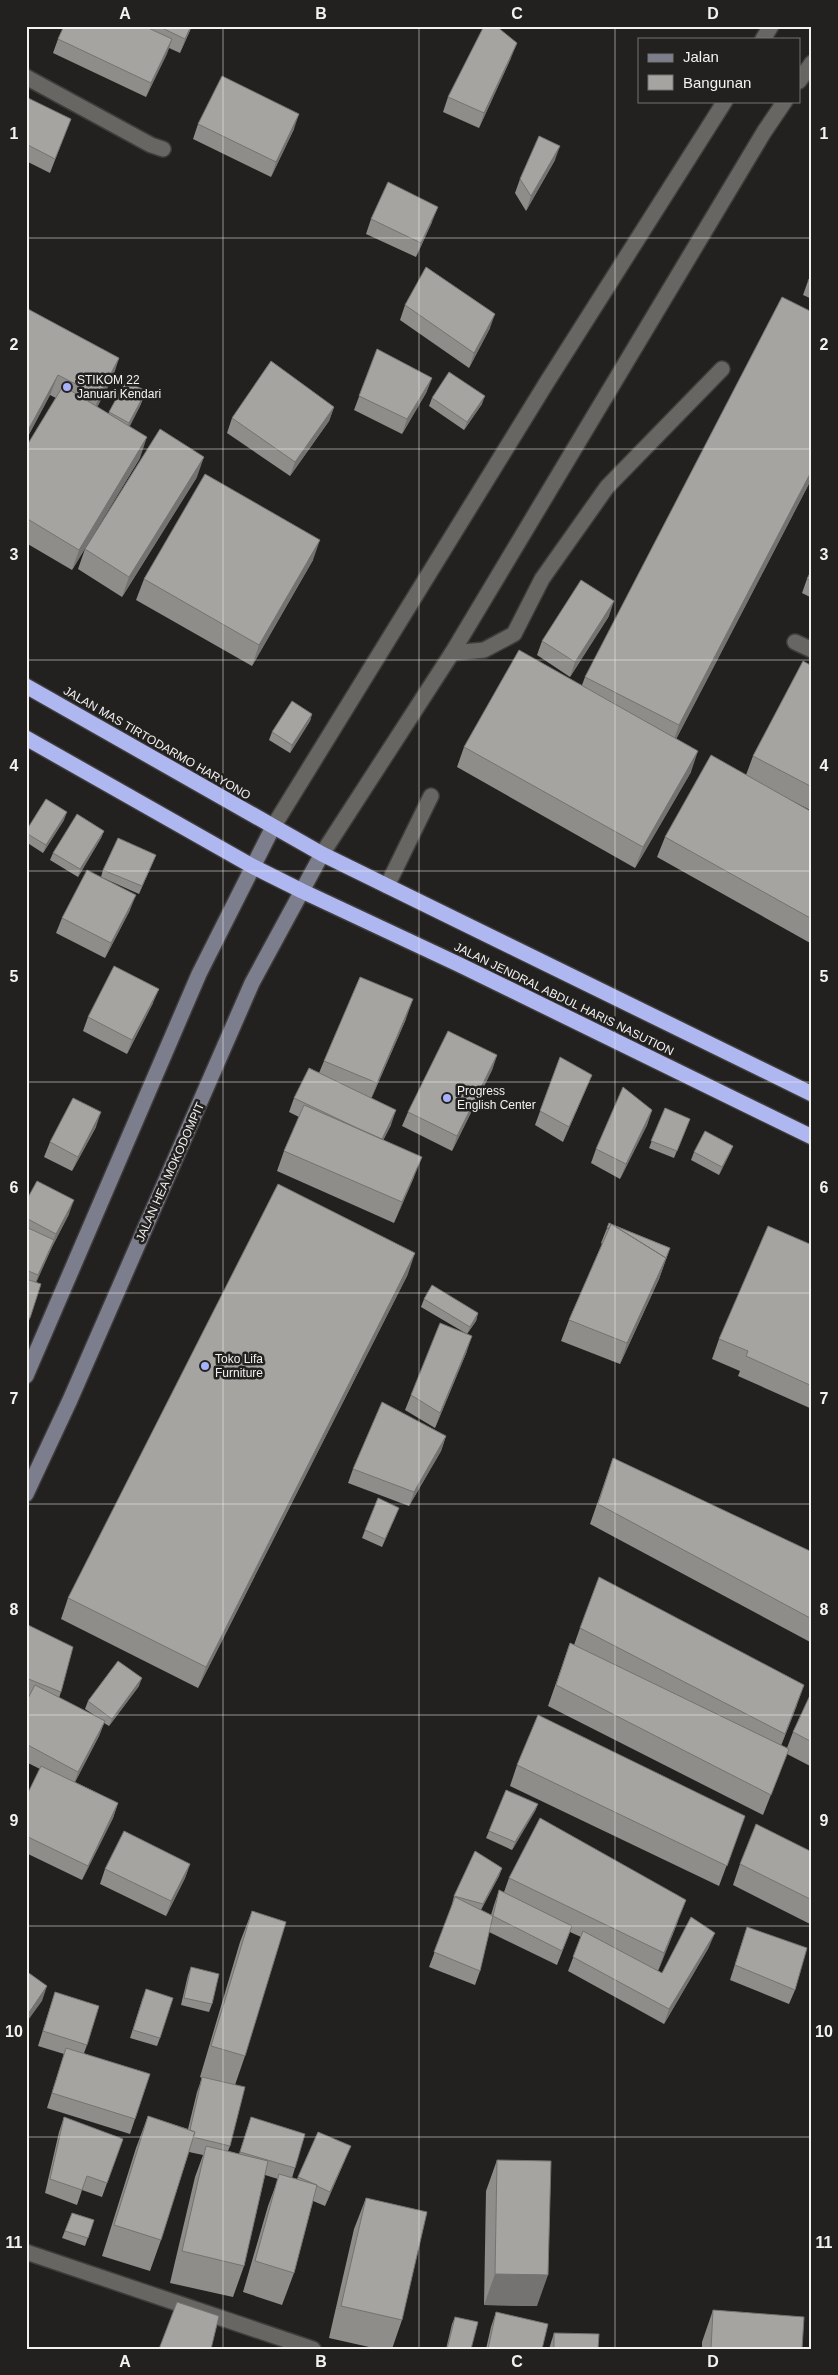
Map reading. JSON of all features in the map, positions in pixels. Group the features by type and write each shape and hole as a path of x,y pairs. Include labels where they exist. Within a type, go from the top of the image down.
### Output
{"highway":[{"name":"JALAN MAS TIRTODARMO HARYONO","path":"26,686 322,854"},
{"path":"26,738 252,866"},
{"name":"JALAN JENDRAL ABDUL HARIS NASUTION","path":"322,854 812,1094"},
{"name":"JALAN JENDRAL ABDUL HARIS NASUTION","path":"252,866 460,964 812,1137"}],"street":[{"path":"764,38 771,26"},
{"path":"800,80 812,63"},
{"path":"26,77 151,145 163,149"},
{"path":"26,1376 199,974 273,827 547,382 724,102"},
{"path":"322,854 452,653 764,132 784,102"},
{"path":"452,653 484,650 514,634 542,579 607,487 722,369"},
{"path":"795,642 812,650"},
{"path":"387,886 431,796"},
{"name":"JALAN HEA MOKODOMPIT","path":"26,1494 70,1400 252,983 322,854"},
{"path":"26,2252 313,2349"}],"building":[{"path":"64,26 144,26 172,39 151,83 58,39"},
{"path":"158,26 191,26 185,39"},
{"path":"484,26 496,26 517,43 484,113 448,97"},
{"path":"222,76 299,114 276,162 198,124"},
{"path":"26,97 71,119 55,159 26,144"},
{"path":"539,136 560,146 531,196 520,179"},
{"path":"388,182 438,207 421,243 371,219"},
{"path":"426,267 495,314 474,353 405,305"},
{"path":"812,274 812,282 808,281"},
{"path":"782,297 812,312 812,470 679,725 585,677"},
{"path":"26,308 119,358 99,396 58,375 26,434"},
{"path":"377,349 432,378 407,419 359,396"},
{"path":"271,361 334,407 295,462 232,418"},
{"path":"449,372 485,396 467,422 432,398"},
{"path":"126,381 146,391 129,423 109,412"},
{"path":"63,386 147,437 79,550 26,518 26,447"},
{"path":"160,429 204,457 129,577 85,549"},
{"path":"205,474 320,540 259,645 144,579"},
{"path":"812,569 812,581 807,579"},
{"path":"581,580 614,601 575,662 542,641"},
{"path":"519,650 698,751 643,847 464,747"},
{"path":"803,661 812,666 812,787 753,756"},
{"path":"292,701 312,714 292,745 272,732"},
{"path":"711,755 812,812 812,919 665,837"},
{"path":"46,799 67,812 46,845 26,833 26,831"},
{"path":"77,814 104,831 80,869 53,853"},
{"path":"118,838 156,855 142,886 103,870"},
{"path":"87,870 136,895 111,943 62,918"},
{"path":"114,966 159,989 132,1040 88,1017"},
{"path":"360,977 413,999 377,1083 324,1061"},
{"name":"Progress English Center","path":"448,1031 497,1055 457,1136 408,1112"},
{"path":"560,1057 592,1075 569,1127 540,1111"},
{"path":"309,1068 396,1110 382,1139 294,1098"},
{"path":"623,1087 652,1110 626,1164 596,1149"},
{"path":"73,1098 101,1112 78,1157 50,1142"},
{"path":"304,1105 422,1157 402,1202 284,1151"},
{"path":"665,1108 690,1119 677,1151 651,1141"},
{"path":"705,1131 733,1146 722,1167 694,1152"},
{"path":"37,1181 74,1200 56,1234 26,1218 26,1201"},
{"path":"278,1184 415,1253 206,1667 68,1598"},
{"path":"611,1224 666,1258 627,1343 569,1320"},
{"path":"613,1225 670,1248 666,1258"},
{"path":"768,1226 812,1245 812,1386 746,1356 748,1351 719,1339"},
{"path":"26,1227 54,1240 38,1275 26,1270"},
{"path":"26,1279 41,1284 30,1318 26,1316"},
{"path":"432,1285 478,1313 470,1327 424,1299"},
{"path":"440,1323 472,1336 440,1413 411,1395"},
{"path":"382,1402 446,1436 414,1492 353,1469"},
{"path":"613,1458 812,1552 812,1619 598,1504"},
{"path":"378,1498 399,1508 385,1539 365,1530"},
{"path":"599,1577 804,1685 785,1734 580,1628"},
{"path":"26,1624 73,1647 61,1692 26,1678"},
{"path":"570,1643 789,1749 771,1795 556,1685"},
{"path":"118,1661 142,1678 112,1719 88,1701"},
{"path":"35,1685 105,1721 78,1772 26,1744 26,1702"},
{"path":"812,1691 812,1742 793,1732"},
{"path":"538,1715 745,1816 727,1866 517,1765"},
{"path":"41,1766 118,1803 88,1866 26,1836 26,1797"},
{"path":"506,1790 538,1804 515,1842 489,1831"},
{"path":"540,1818 686,1900 664,1953 509,1878"},
{"path":"756,1824 812,1852 812,1900 740,1864"},
{"path":"124,1831 190,1864 171,1901 105,1869"},
{"path":"475,1851 502,1868 483,1904 454,1896"},
{"path":"499,1890 572,1926 562,1951 493,1916"},
{"path":"455,1897 493,1916 480,1971 434,1952"},
{"path":"252,1911 286,1922 245,2056 211,2046"},
{"path":"691,1917 715,1933 669,2009 573,1957 583,1931 662,1973"},
{"path":"747,1927 807,1948 795,1990 735,1965"},
{"path":"191,1967 219,1974 212,2004 184,1998"},
{"path":"26,1971 47,1986 28,2014 26,2012"},
{"path":"146,1989 173,1998 160,2038 133,2030"},
{"path":"55,1992 99,2006 87,2045 43,2031"},
{"path":"66,2048 150,2074 135,2119 52,2093"},
{"path":"202,2077 245,2087 230,2146 193,2137 195,2132 190,2130"},
{"path":"148,2116 195,2132 161,2240 114,2225"},
{"path":"64,2117 123,2139 107,2183 87,2176 82,2190 50,2179"},
{"path":"251,2117 305,2134 295,2168 240,2152"},
{"path":"318,2132 351,2146 330,2192 298,2177"},
{"path":"206,2146 268,2161 244,2266 182,2251"},
{"path":"497,2160 551,2161 548,2275 495,2274"},
{"path":"279,2174 317,2185 294,2273 255,2261"},
{"path":"366,2198 427,2212 402,2320 341,2306"},
{"path":"72,2213 94,2220 88,2238 65,2231"},
{"path":"177,2302 219,2316 211,2349 159,2349"},
{"path":"713,2310 804,2317 802,2349 711,2349"},
{"path":"496,2312 548,2324 542,2349 488,2349"},
{"path":"455,2317 478,2322 471,2349 447,2349"},
{"path":"554,2333 599,2334 598,2349 554,2349"}],"place":[{"name":"STIKOM 22 Januari Kendari","path":"67,387"},
{"name":"Progress English Center","path":"447,1098"},
{"name":"Toko Lifa Furniture","path":"205,1366"}]}
